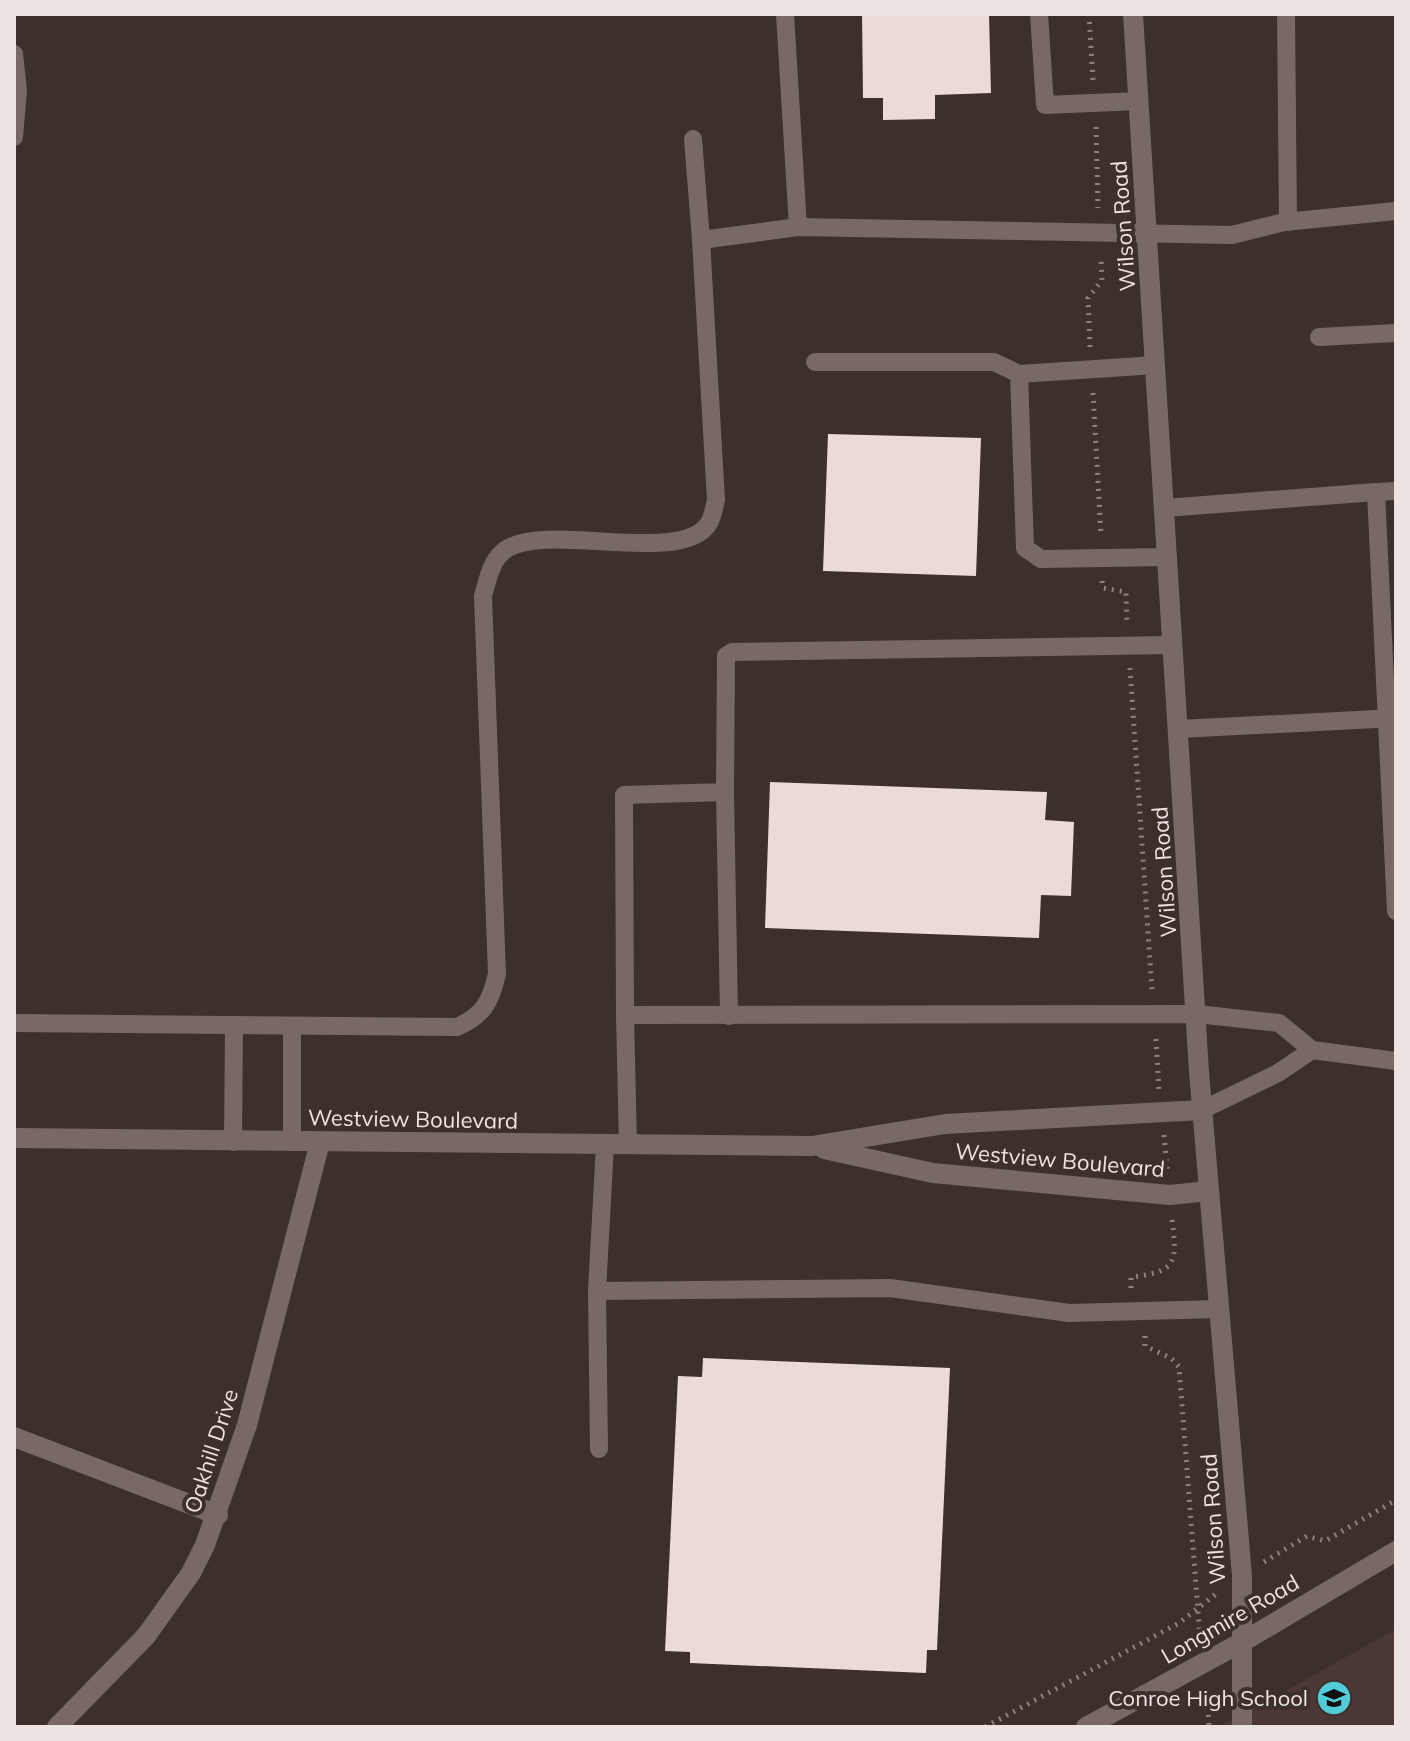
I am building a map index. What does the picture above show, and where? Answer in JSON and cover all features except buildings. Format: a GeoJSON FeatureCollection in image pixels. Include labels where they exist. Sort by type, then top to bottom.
{"type":"FeatureCollection","features":[{"type":"Feature","properties":{"kind":"street","name":"Wilson Road"},"geometry":{"type":"LineString","coordinates":[[1133,14],[1202,1110],[1242,1576],[1242,1727]]}},
{"type":"Feature","properties":{"kind":"street","name":"Westview Boulevard"},"geometry":{"type":"LineString","coordinates":[[14,1138],[812,1146],[945,1124],[1202,1110]]}},
{"type":"Feature","properties":{"kind":"street","name":"Oakhill Drive"},"geometry":{"type":"LineString","coordinates":[[57,1727],[127,1657],[168,1607],[191,1573],[218,1515],[247,1425],[320,1142]]}},
{"type":"Feature","properties":{"kind":"street","name":"Westview Boulevard"},"geometry":{"type":"LineString","coordinates":[[812,1146],[933,1173],[1170,1195],[1209,1191]]}},
{"type":"Feature","properties":{"kind":"street"},"geometry":{"type":"LineString","coordinates":[[14,1437],[218,1515]]}},
{"type":"Feature","properties":{"kind":"street","name":"Longmire Road"},"geometry":{"type":"LineString","coordinates":[[1086,1727],[1244,1641],[1396,1551]]}},
{"type":"Feature","properties":{"kind":"lane"},"geometry":{"type":"LineString","coordinates":[[785,14],[798,227]]}},
{"type":"Feature","properties":{"kind":"lane"},"geometry":{"type":"LineString","coordinates":[[1039,14],[1045,105],[1139,101]]}},
{"type":"Feature","properties":{"kind":"lane"},"geometry":{"type":"LineString","coordinates":[[1286,14],[1288,222]]}},
{"type":"Feature","properties":{"kind":"lane"},"geometry":{"type":"LineString","coordinates":[[14,54],[18,91],[14,137]]}},
{"type":"Feature","properties":{"kind":"lane"},"geometry":{"type":"LineString","coordinates":[[14,1023],[457,1027],[472,1021],[491,1001],[497,974],[483,596],[491,568],[506,549],[534,539],[667,542],[691,538],[709,524],[716,500],[693,139]]}},
{"type":"Feature","properties":{"kind":"lane"},"geometry":{"type":"LineString","coordinates":[[701,240],[798,227],[1147,236],[1232,235],[1288,222],[1396,211]]}},
{"type":"Feature","properties":{"kind":"lane"},"geometry":{"type":"LineString","coordinates":[[1319,337],[1396,333]]}},
{"type":"Feature","properties":{"kind":"lane"},"geometry":{"type":"LineString","coordinates":[[815,362],[994,362],[1019,374],[1156,365]]}},
{"type":"Feature","properties":{"kind":"lane"},"geometry":{"type":"LineString","coordinates":[[1019,374],[1025,548],[1041,559],[1168,557]]}},
{"type":"Feature","properties":{"kind":"lane"},"geometry":{"type":"LineString","coordinates":[[1165,508],[1396,491]]}},
{"type":"Feature","properties":{"kind":"lane"},"geometry":{"type":"LineString","coordinates":[[1376,492],[1391,718],[1396,911]]}},
{"type":"Feature","properties":{"kind":"lane"},"geometry":{"type":"LineString","coordinates":[[729,1016],[726,656],[732,652],[1173,645]]}},
{"type":"Feature","properties":{"kind":"lane"},"geometry":{"type":"LineString","coordinates":[[1179,729],[1391,718]]}},
{"type":"Feature","properties":{"kind":"lane"},"geometry":{"type":"LineString","coordinates":[[628,1145],[624,795],[725,792]]}},
{"type":"Feature","properties":{"kind":"lane"},"geometry":{"type":"LineString","coordinates":[[625,1015],[1197,1014],[1279,1023],[1312,1050],[1396,1061]]}},
{"type":"Feature","properties":{"kind":"lane"},"geometry":{"type":"LineString","coordinates":[[233,1142],[234,1027]]}},
{"type":"Feature","properties":{"kind":"lane"},"geometry":{"type":"LineString","coordinates":[[292,1027],[292,1142]]}},
{"type":"Feature","properties":{"kind":"lane"},"geometry":{"type":"LineString","coordinates":[[1202,1110],[1278,1073],[1312,1050]]}},
{"type":"Feature","properties":{"kind":"lane"},"geometry":{"type":"LineString","coordinates":[[599,1449],[597,1291],[605,1145]]}},
{"type":"Feature","properties":{"kind":"lane"},"geometry":{"type":"LineString","coordinates":[[597,1291],[890,1288],[1053,1312],[1219,1309]]}},
{"type":"Feature","properties":{"kind":"path"},"geometry":{"type":"LineString","coordinates":[[1089,14],[1099,164],[1095,182],[1102,280],[1088,298],[1103,588],[1126,592],[1161,1111],[1176,1254],[1169,1268],[1159,1274],[1131,1277],[1131,1324],[1145,1335],[1145,1346],[1171,1358],[1179,1367],[1198,1582],[1197,1607]]}},
{"type":"Feature","properties":{"kind":"path"},"geometry":{"type":"LineString","coordinates":[[985,1727],[1179,1623],[1242,1576],[1307,1536],[1325,1541],[1396,1500]]}},
{"type":"Feature","properties":{"kind":"shaded area","name":"Conroe High School"},"geometry":{"type":"Polygon","coordinates":[[[1396,1629],[1396,1727],[1220,1727],[1326,1668],[1396,1629]]]}},
{"type":"Feature","properties":{"kind":"place","name":"Conroe High School"},"geometry":{"type":"Point","coordinates":[1334,1698]}}]}
